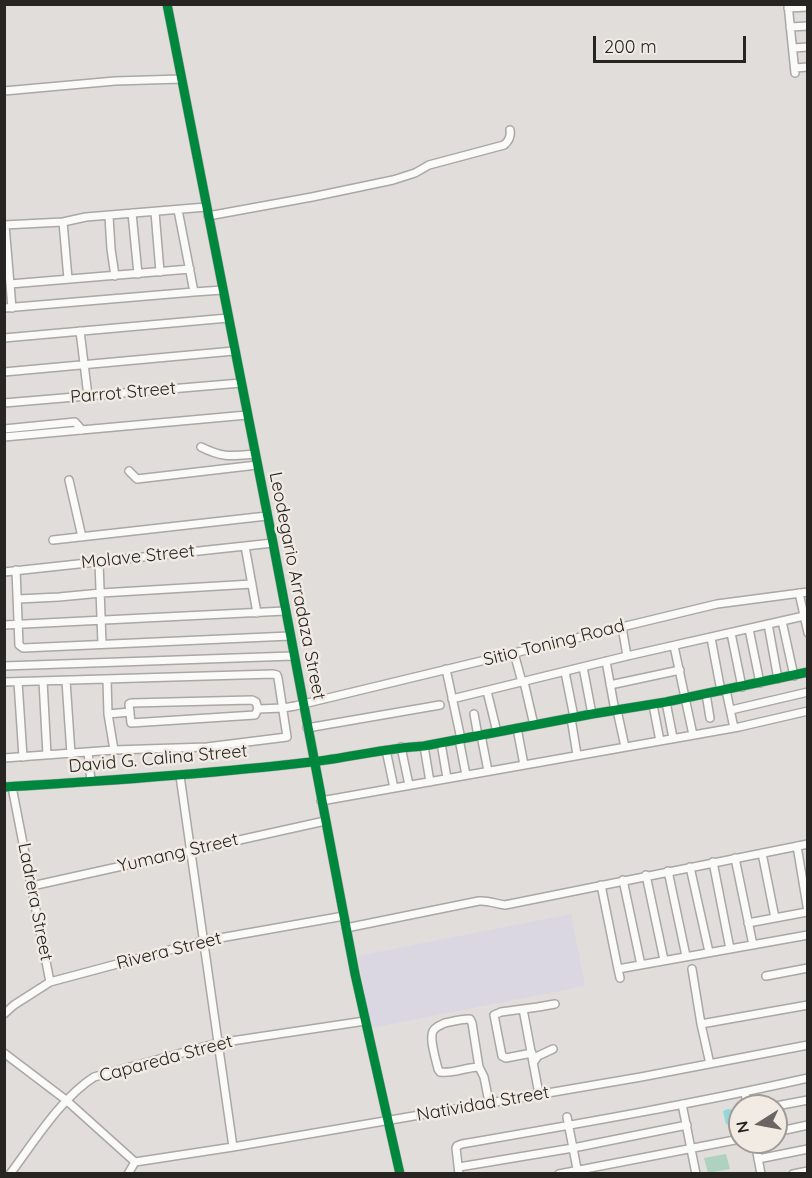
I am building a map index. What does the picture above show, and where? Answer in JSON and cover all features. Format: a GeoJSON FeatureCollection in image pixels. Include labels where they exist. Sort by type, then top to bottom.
{"type":"FeatureCollection","features":[{"type":"Feature","properties":{"kind":"street","name":"Leodegario Arradaza Street"},"geometry":{"type":"LineString","coordinates":[[167,4],[346,928],[400,1173]]}},
{"type":"Feature","properties":{"kind":"street"},"geometry":{"type":"LineString","coordinates":[[807,7],[788,6],[795,71],[807,67]]}},
{"type":"Feature","properties":{"kind":"street"},"geometry":{"type":"LineString","coordinates":[[790,27],[807,26]]}},
{"type":"Feature","properties":{"kind":"street"},"geometry":{"type":"LineString","coordinates":[[793,48],[807,47]]}},
{"type":"Feature","properties":{"kind":"street"},"geometry":{"type":"LineString","coordinates":[[4,91],[115,81],[181,79]]}},
{"type":"Feature","properties":{"kind":"street"},"geometry":{"type":"LineString","coordinates":[[208,216],[312,197],[415,174],[429,165],[504,145],[509,139],[510,130]]}},
{"type":"Feature","properties":{"kind":"street"},"geometry":{"type":"LineString","coordinates":[[206,207],[86,217],[63,222],[5,225],[10,284],[8,308],[222,290]]}},
{"type":"Feature","properties":{"kind":"street"},"geometry":{"type":"LineString","coordinates":[[178,210],[194,292]]}},
{"type":"Feature","properties":{"kind":"street"},"geometry":{"type":"LineString","coordinates":[[155,212],[160,272]]}},
{"type":"Feature","properties":{"kind":"street"},"geometry":{"type":"LineString","coordinates":[[132,213],[138,274]]}},
{"type":"Feature","properties":{"kind":"street"},"geometry":{"type":"LineString","coordinates":[[109,216],[115,276]]}},
{"type":"Feature","properties":{"kind":"street"},"geometry":{"type":"LineString","coordinates":[[63,222],[68,279]]}},
{"type":"Feature","properties":{"kind":"street"},"geometry":{"type":"LineString","coordinates":[[10,284],[190,269]]}},
{"type":"Feature","properties":{"kind":"street"},"geometry":{"type":"LineString","coordinates":[[4,338],[228,318]]}},
{"type":"Feature","properties":{"kind":"street"},"geometry":{"type":"LineString","coordinates":[[80,331],[88,396]]}},
{"type":"Feature","properties":{"kind":"street"},"geometry":{"type":"LineString","coordinates":[[4,372],[234,351]]}},
{"type":"Feature","properties":{"kind":"street","name":"Parrot Street"},"geometry":{"type":"LineString","coordinates":[[4,403],[241,383]]}},
{"type":"Feature","properties":{"kind":"street"},"geometry":{"type":"LineString","coordinates":[[4,437],[247,415]]}},
{"type":"Feature","properties":{"kind":"street"},"geometry":{"type":"LineString","coordinates":[[4,429],[75,422],[82,430]]}},
{"type":"Feature","properties":{"kind":"street"},"geometry":{"type":"LineString","coordinates":[[58,432],[63,423]]}},
{"type":"Feature","properties":{"kind":"street"},"geometry":{"type":"LineString","coordinates":[[24,436],[37,425]]}},
{"type":"Feature","properties":{"kind":"street"},"geometry":{"type":"LineString","coordinates":[[201,447],[225,456],[255,454]]}},
{"type":"Feature","properties":{"kind":"street"},"geometry":{"type":"LineString","coordinates":[[129,471],[137,478],[257,465]]}},
{"type":"Feature","properties":{"kind":"street"},"geometry":{"type":"LineString","coordinates":[[69,480],[82,537]]}},
{"type":"Feature","properties":{"kind":"street"},"geometry":{"type":"LineString","coordinates":[[53,540],[267,516]]}},
{"type":"Feature","properties":{"kind":"street","name":"Molave Street"},"geometry":{"type":"LineString","coordinates":[[4,572],[273,543]]}},
{"type":"Feature","properties":{"kind":"street"},"geometry":{"type":"LineString","coordinates":[[245,546],[257,613]]}},
{"type":"Feature","properties":{"kind":"street"},"geometry":{"type":"LineString","coordinates":[[99,561],[102,644]]}},
{"type":"Feature","properties":{"kind":"street"},"geometry":{"type":"LineString","coordinates":[[16,570],[19,645],[23,648],[290,636]]}},
{"type":"Feature","properties":{"kind":"street"},"geometry":{"type":"LineString","coordinates":[[18,599],[252,584]]}},
{"type":"Feature","properties":{"kind":"street","name":"Sitio Toning Road"},"geometry":{"type":"LineString","coordinates":[[130,712],[131,723],[254,716],[258,710],[283,708],[717,604],[807,592]]}},
{"type":"Feature","properties":{"kind":"street"},"geometry":{"type":"LineString","coordinates":[[799,593],[807,633]]}},
{"type":"Feature","properties":{"kind":"street"},"geometry":{"type":"LineString","coordinates":[[4,625],[285,611]]}},
{"type":"Feature","properties":{"kind":"street"},"geometry":{"type":"LineString","coordinates":[[452,699],[804,616]]}},
{"type":"Feature","properties":{"kind":"street"},"geometry":{"type":"LineString","coordinates":[[782,621],[794,676]]}},
{"type":"Feature","properties":{"kind":"street"},"geometry":{"type":"LineString","coordinates":[[768,624],[778,679]]}},
{"type":"Feature","properties":{"kind":"street"},"geometry":{"type":"LineString","coordinates":[[622,627],[627,656]]}},
{"type":"Feature","properties":{"kind":"street"},"geometry":{"type":"LineString","coordinates":[[749,629],[760,683]]}},
{"type":"Feature","properties":{"kind":"street"},"geometry":{"type":"LineString","coordinates":[[731,633],[742,687]]}},
{"type":"Feature","properties":{"kind":"street"},"geometry":{"type":"LineString","coordinates":[[711,638],[734,728]]}},
{"type":"Feature","properties":{"kind":"street"},"geometry":{"type":"LineString","coordinates":[[674,646],[693,735]]}},
{"type":"Feature","properties":{"kind":"street"},"geometry":{"type":"LineString","coordinates":[[514,653],[534,725]]}},
{"type":"Feature","properties":{"kind":"street"},"geometry":{"type":"LineString","coordinates":[[4,666],[293,656]]}},
{"type":"Feature","properties":{"kind":"street"},"geometry":{"type":"LineString","coordinates":[[606,661],[625,747]]}},
{"type":"Feature","properties":{"kind":"street"},"geometry":{"type":"LineString","coordinates":[[583,667],[592,714]]}},
{"type":"Feature","properties":{"kind":"street"},"geometry":{"type":"LineString","coordinates":[[446,669],[466,775]]}},
{"type":"Feature","properties":{"kind":"street"},"geometry":{"type":"LineString","coordinates":[[610,685],[680,670]]}},
{"type":"Feature","properties":{"kind":"street"},"geometry":{"type":"LineString","coordinates":[[565,672],[577,755]]}},
{"type":"Feature","properties":{"kind":"street","name":"David G. Calina Street"},"geometry":{"type":"LineString","coordinates":[[8,787],[180,776],[314,762],[401,747],[424,746],[592,714],[686,699],[807,672]]}},
{"type":"Feature","properties":{"kind":"street"},"geometry":{"type":"LineString","coordinates":[[4,682],[273,674],[278,678],[287,737],[207,747],[114,750],[4,758]]}},
{"type":"Feature","properties":{"kind":"street"},"geometry":{"type":"LineString","coordinates":[[108,680],[108,714],[114,750]]}},
{"type":"Feature","properties":{"kind":"street"},"geometry":{"type":"LineString","coordinates":[[43,681],[46,755]]}},
{"type":"Feature","properties":{"kind":"street"},"geometry":{"type":"LineString","coordinates":[[66,681],[71,754]]}},
{"type":"Feature","properties":{"kind":"street"},"geometry":{"type":"LineString","coordinates":[[18,682],[23,757]]}},
{"type":"Feature","properties":{"kind":"street"},"geometry":{"type":"LineString","coordinates":[[487,691],[497,732]]}},
{"type":"Feature","properties":{"kind":"street"},"geometry":{"type":"LineString","coordinates":[[730,710],[807,692]]}},
{"type":"Feature","properties":{"kind":"street"},"geometry":{"type":"LineString","coordinates":[[706,694],[710,718]]}},
{"type":"Feature","properties":{"kind":"street"},"geometry":{"type":"LineString","coordinates":[[108,714],[130,712],[129,704],[131,703],[230,700],[255,700],[258,710]]}},
{"type":"Feature","properties":{"kind":"street"},"geometry":{"type":"LineString","coordinates":[[666,702],[673,738]]}},
{"type":"Feature","properties":{"kind":"street"},"geometry":{"type":"LineString","coordinates":[[307,728],[440,705]]}},
{"type":"Feature","properties":{"kind":"street"},"geometry":{"type":"LineString","coordinates":[[652,705],[660,741]]}},
{"type":"Feature","properties":{"kind":"street"},"geometry":{"type":"LineString","coordinates":[[321,801],[734,728],[807,711]]}},
{"type":"Feature","properties":{"kind":"street"},"geometry":{"type":"LineString","coordinates":[[474,714],[488,771]]}},
{"type":"Feature","properties":{"kind":"street"},"geometry":{"type":"LineString","coordinates":[[517,728],[524,765]]}},
{"type":"Feature","properties":{"kind":"street"},"geometry":{"type":"LineString","coordinates":[[441,743],[447,778]]}},
{"type":"Feature","properties":{"kind":"street"},"geometry":{"type":"LineString","coordinates":[[424,746],[430,782]]}},
{"type":"Feature","properties":{"kind":"street"},"geometry":{"type":"LineString","coordinates":[[401,747],[409,785]]}},
{"type":"Feature","properties":{"kind":"street"},"geometry":{"type":"LineString","coordinates":[[386,750],[394,788]]}},
{"type":"Feature","properties":{"kind":"street"},"geometry":{"type":"LineString","coordinates":[[90,752],[93,781]]}},
{"type":"Feature","properties":{"kind":"street"},"geometry":{"type":"LineString","coordinates":[[180,776],[233,1147]]}},
{"type":"Feature","properties":{"kind":"street","name":"Ladrera Street"},"geometry":{"type":"LineString","coordinates":[[8,787],[32,886],[50,982]]}},
{"type":"Feature","properties":{"kind":"street","name":"Yumang Street"},"geometry":{"type":"LineString","coordinates":[[32,886],[325,820]]}},
{"type":"Feature","properties":{"kind":"street"},"geometry":{"type":"LineString","coordinates":[[346,928],[485,900],[505,905],[807,844]]}},
{"type":"Feature","properties":{"kind":"street"},"geometry":{"type":"LineString","coordinates":[[748,923],[807,912],[797,846]]}},
{"type":"Feature","properties":{"kind":"street"},"geometry":{"type":"LineString","coordinates":[[762,853],[775,918]]}},
{"type":"Feature","properties":{"kind":"street"},"geometry":{"type":"LineString","coordinates":[[735,858],[753,945]]}},
{"type":"Feature","properties":{"kind":"street"},"geometry":{"type":"LineString","coordinates":[[713,862],[730,949]]}},
{"type":"Feature","properties":{"kind":"street"},"geometry":{"type":"LineString","coordinates":[[690,867],[709,952]]}},
{"type":"Feature","properties":{"kind":"street"},"geometry":{"type":"LineString","coordinates":[[668,871],[686,956]]}},
{"type":"Feature","properties":{"kind":"street"},"geometry":{"type":"LineString","coordinates":[[646,876],[664,960]]}},
{"type":"Feature","properties":{"kind":"street"},"geometry":{"type":"LineString","coordinates":[[623,880],[641,965]]}},
{"type":"Feature","properties":{"kind":"street"},"geometry":{"type":"LineString","coordinates":[[601,885],[620,978]]}},
{"type":"Feature","properties":{"kind":"street","name":"Rivera Street"},"geometry":{"type":"LineString","coordinates":[[4,1014],[50,982],[203,941],[344,916]]}},
{"type":"Feature","properties":{"kind":"street"},"geometry":{"type":"LineString","coordinates":[[618,969],[709,952],[804,938]]}},
{"type":"Feature","properties":{"kind":"street"},"geometry":{"type":"LineString","coordinates":[[766,976],[807,968]]}},
{"type":"Feature","properties":{"kind":"street"},"geometry":{"type":"LineString","coordinates":[[692,969],[710,1064]]}},
{"type":"Feature","properties":{"kind":"street"},"geometry":{"type":"LineString","coordinates":[[531,1053],[506,1058],[502,1056],[494,1015],[497,1012],[555,1004]]}},
{"type":"Feature","properties":{"kind":"street"},"geometry":{"type":"LineString","coordinates":[[701,1024],[807,1005]]}},
{"type":"Feature","properties":{"kind":"street"},"geometry":{"type":"LineString","coordinates":[[523,1009],[539,1094]]}},
{"type":"Feature","properties":{"kind":"street"},"geometry":{"type":"LineString","coordinates":[[479,1067],[440,1072],[434,1049],[432,1034],[434,1029],[439,1025],[470,1019],[479,1067],[484,1077],[489,1102]]}},
{"type":"Feature","properties":{"kind":"street","name":"Capareda Street"},"geometry":{"type":"LineString","coordinates":[[10,1173],[66,1100],[94,1077],[218,1042],[366,1021]]}},
{"type":"Feature","properties":{"kind":"street","name":"Natividad Street"},"geometry":{"type":"LineString","coordinates":[[135,1162],[539,1094],[807,1045]]}},
{"type":"Feature","properties":{"kind":"street"},"geometry":{"type":"LineString","coordinates":[[533,1063],[538,1056],[553,1049]]}},
{"type":"Feature","properties":{"kind":"street"},"geometry":{"type":"LineString","coordinates":[[4,1053],[66,1100],[135,1162],[128,1173]]}},
{"type":"Feature","properties":{"kind":"street"},"geometry":{"type":"LineString","coordinates":[[687,1125],[459,1170],[457,1146],[745,1092],[807,1078]]}},
{"type":"Feature","properties":{"kind":"street"},"geometry":{"type":"LineString","coordinates":[[788,1104],[807,1100]]}},
{"type":"Feature","properties":{"kind":"street"},"geometry":{"type":"LineString","coordinates":[[682,1104],[696,1173],[687,1173]]}},
{"type":"Feature","properties":{"kind":"street"},"geometry":{"type":"LineString","coordinates":[[567,1117],[578,1172]]}},
{"type":"Feature","properties":{"kind":"street"},"geometry":{"type":"LineString","coordinates":[[788,1129],[807,1125]]}},
{"type":"Feature","properties":{"kind":"street"},"geometry":{"type":"LineString","coordinates":[[559,1173],[578,1172],[728,1141]]}},
{"type":"Feature","properties":{"kind":"street"},"geometry":{"type":"LineString","coordinates":[[758,1159],[807,1149]]}},
{"type":"Feature","properties":{"kind":"street"},"geometry":{"type":"LineString","coordinates":[[757,1154],[761,1173]]}},
{"type":"Feature","properties":{"kind":"street"},"geometry":{"type":"LineString","coordinates":[[793,1173],[807,1171]]}},
{"type":"Feature","properties":{"kind":"shaded area"},"geometry":{"type":"Polygon","coordinates":[[[571,914],[585,986],[371,1028],[358,956],[571,914]]]}},
{"type":"Feature","properties":{"kind":"green space"},"geometry":{"type":"Polygon","coordinates":[[[726,1154],[730,1169],[708,1173],[704,1158],[726,1154]]]}},
{"type":"Feature","properties":{"kind":"water"},"geometry":{"type":"Polygon","coordinates":[[[728,1109],[728,1125],[726,1124],[723,1111],[728,1109]]]}},
{"type":"Feature","properties":{"kind":"cycle path"},"geometry":{"type":"LineString","coordinates":[[167,4],[355,974],[400,1174]]}},
{"type":"Feature","properties":{"kind":"cycle path"},"geometry":{"type":"LineString","coordinates":[[4,787],[196,774],[325,760],[424,746],[666,702],[808,672]]}}]}
